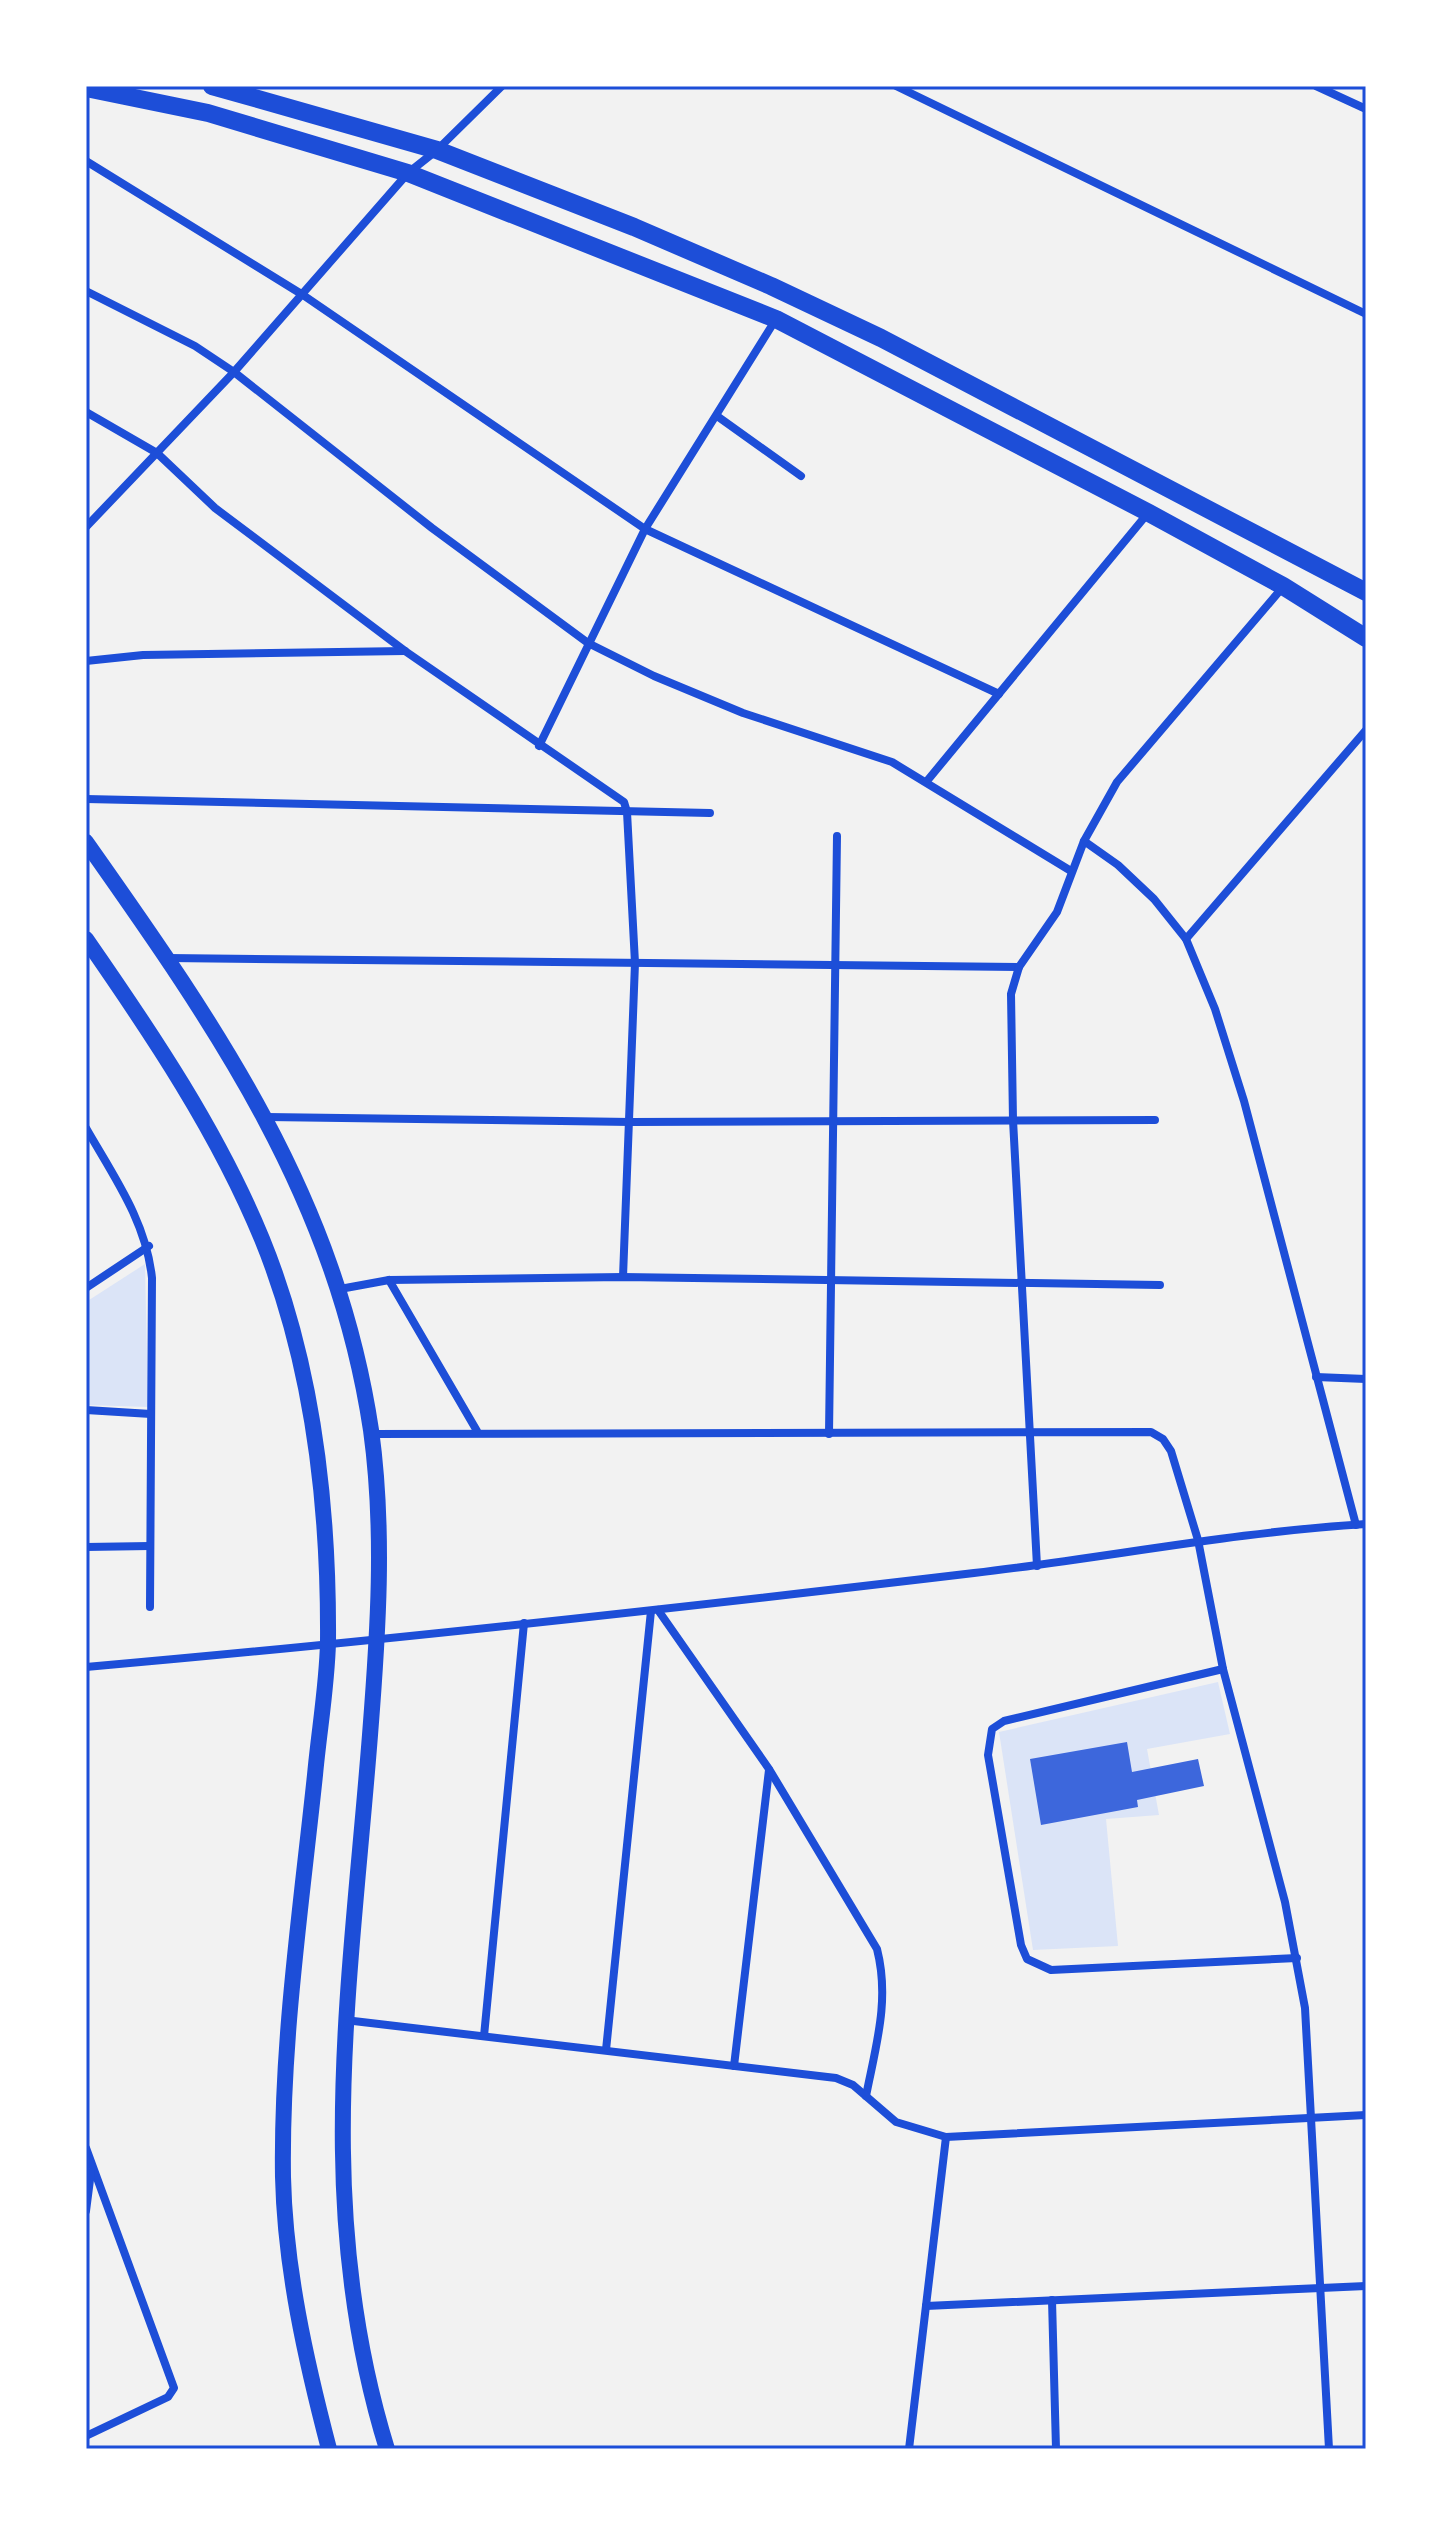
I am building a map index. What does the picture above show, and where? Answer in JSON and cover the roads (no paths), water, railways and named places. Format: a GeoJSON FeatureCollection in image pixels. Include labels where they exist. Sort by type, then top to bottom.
{"type":"FeatureCollection","features":[{"type":"Feature","properties":{"kind":"main road"},"geometry":{"type":"LineString","coordinates":[[212,86],[437,150],[634,227],[771,286],[881,338],[1366,592]]}},
{"type":"Feature","properties":{"kind":"main road"},"geometry":{"type":"LineString","coordinates":[[86,88],[208,113],[408,173],[776,319],[1149,513],[1283,586],[1366,638]]}},
{"type":"Feature","properties":{"kind":"main road"},"geometry":{"type":"LineString","coordinates":[[86,842],[221,1037],[267,1117],[310,1211],[340,1289],[371,1434],[379,1537],[377,1640],[344,2020],[340,2131],[345,2236],[358,2326],[387,2449]]}},
{"type":"Feature","properties":{"kind":"main road"},"geometry":{"type":"LineString","coordinates":[[86,939],[181,1083],[222,1154],[262,1240],[291,1328],[315,1442],[326,1540],[328,1646],[287,2062],[283,2180],[293,2280],[310,2377],[329,2449]]}},
{"type":"Feature","properties":{"kind":"street"},"geometry":{"type":"LineString","coordinates":[[86,527],[234,372],[408,173],[437,150],[502,86]]}},
{"type":"Feature","properties":{"kind":"street"},"geometry":{"type":"LineString","coordinates":[[896,86],[1366,314]]}},
{"type":"Feature","properties":{"kind":"street"},"geometry":{"type":"LineString","coordinates":[[1316,86],[1366,109]]}},
{"type":"Feature","properties":{"kind":"street"},"geometry":{"type":"LineString","coordinates":[[86,161],[303,295],[645,529],[999,694]]}},
{"type":"Feature","properties":{"kind":"street"},"geometry":{"type":"LineString","coordinates":[[86,291],[195,346],[234,372],[432,528],[588,643],[654,676],[743,713],[851,746],[927,781],[1071,871]]}},
{"type":"Feature","properties":{"kind":"street"},"geometry":{"type":"LineString","coordinates":[[539,746],[645,529],[776,319]]}},
{"type":"Feature","properties":{"kind":"street"},"geometry":{"type":"LineString","coordinates":[[86,412],[157,453],[215,508],[405,651],[539,746],[618,796],[627,812],[635,963],[623,1277]]}},
{"type":"Feature","properties":{"kind":"street"},"geometry":{"type":"LineString","coordinates":[[717,416],[801,476]]}},
{"type":"Feature","properties":{"kind":"street"},"geometry":{"type":"LineString","coordinates":[[927,781],[1149,513]]}},
{"type":"Feature","properties":{"kind":"street"},"geometry":{"type":"LineString","coordinates":[[1037,1566],[1013,1120],[1011,994],[1019,967],[1057,912],[1084,841],[1117,782],[1283,586]]}},
{"type":"Feature","properties":{"kind":"street"},"geometry":{"type":"LineString","coordinates":[[86,661],[159,655],[405,651]]}},
{"type":"Feature","properties":{"kind":"street"},"geometry":{"type":"LineString","coordinates":[[1186,939],[1366,730]]}},
{"type":"Feature","properties":{"kind":"street"},"geometry":{"type":"LineString","coordinates":[[86,799],[710,813]]}},
{"type":"Feature","properties":{"kind":"street"},"geometry":{"type":"LineString","coordinates":[[829,1434],[837,836]]}},
{"type":"Feature","properties":{"kind":"street"},"geometry":{"type":"LineString","coordinates":[[1084,841],[1118,865],[1154,899],[1186,939],[1215,1009],[1244,1101],[1356,1525]]}},
{"type":"Feature","properties":{"kind":"street"},"geometry":{"type":"LineString","coordinates":[[168,958],[1019,967]]}},
{"type":"Feature","properties":{"kind":"street"},"geometry":{"type":"LineString","coordinates":[[267,1117],[631,1122],[1155,1120]]}},
{"type":"Feature","properties":{"kind":"street"},"geometry":{"type":"LineString","coordinates":[[86,1128],[141,1223],[149,1246],[152,1278],[150,1607]]}},
{"type":"Feature","properties":{"kind":"street"},"geometry":{"type":"LineString","coordinates":[[86,1288],[149,1246]]}},
{"type":"Feature","properties":{"kind":"street"},"geometry":{"type":"LineString","coordinates":[[340,1289],[389,1280],[623,1277],[1160,1285]]}},
{"type":"Feature","properties":{"kind":"street"},"geometry":{"type":"LineString","coordinates":[[389,1280],[477,1431]]}},
{"type":"Feature","properties":{"kind":"street"},"geometry":{"type":"LineString","coordinates":[[1316,1377],[1366,1379]]}},
{"type":"Feature","properties":{"kind":"street"},"geometry":{"type":"LineString","coordinates":[[86,1410],[151,1414]]}},
{"type":"Feature","properties":{"kind":"street"},"geometry":{"type":"LineString","coordinates":[[371,1434],[477,1431],[829,1434],[1151,1432],[1163,1439],[1171,1451],[1198,1540],[1223,1669],[1297,1958],[1305,2008],[1329,2449]]}},
{"type":"Feature","properties":{"kind":"street"},"geometry":{"type":"LineString","coordinates":[[86,1667],[328,1646],[655,1611],[1037,1566],[1198,1540],[1366,1524]]}},
{"type":"Feature","properties":{"kind":"street"},"geometry":{"type":"LineString","coordinates":[[86,1547],[150,1546]]}},
{"type":"Feature","properties":{"kind":"street"},"geometry":{"type":"LineString","coordinates":[[655,1611],[769,1769],[877,1949],[884,1979],[883,2013],[866,2096]]}},
{"type":"Feature","properties":{"kind":"street"},"geometry":{"type":"LineString","coordinates":[[606,2050],[655,1611]]}},
{"type":"Feature","properties":{"kind":"street"},"geometry":{"type":"LineString","coordinates":[[484,2036],[524,1623]]}},
{"type":"Feature","properties":{"kind":"street"},"geometry":{"type":"LineString","coordinates":[[1223,1669],[1004,1721],[992,1729],[987,1741],[988,1755],[1021,1945],[1027,1959],[1051,1970],[1297,1958]]}},
{"type":"Feature","properties":{"kind":"street"},"geometry":{"type":"LineString","coordinates":[[734,2066],[769,1769]]}},
{"type":"Feature","properties":{"kind":"street"},"geometry":{"type":"LineString","coordinates":[[344,2020],[836,2078],[866,2096],[896,2122],[946,2137],[1366,2115]]}},
{"type":"Feature","properties":{"kind":"street"},"geometry":{"type":"LineString","coordinates":[[909,2449],[946,2137]]}},
{"type":"Feature","properties":{"kind":"street"},"geometry":{"type":"LineString","coordinates":[[86,2148],[173,2377],[174,2388],[168,2397],[86,2436]]}},
{"type":"Feature","properties":{"kind":"street"},"geometry":{"type":"LineString","coordinates":[[86,2211],[92,2169]]}},
{"type":"Feature","properties":{"kind":"street"},"geometry":{"type":"LineString","coordinates":[[926,2306],[1366,2286]]}},
{"type":"Feature","properties":{"kind":"street"},"geometry":{"type":"LineString","coordinates":[[1052,2300],[1056,2449]]}}]}
